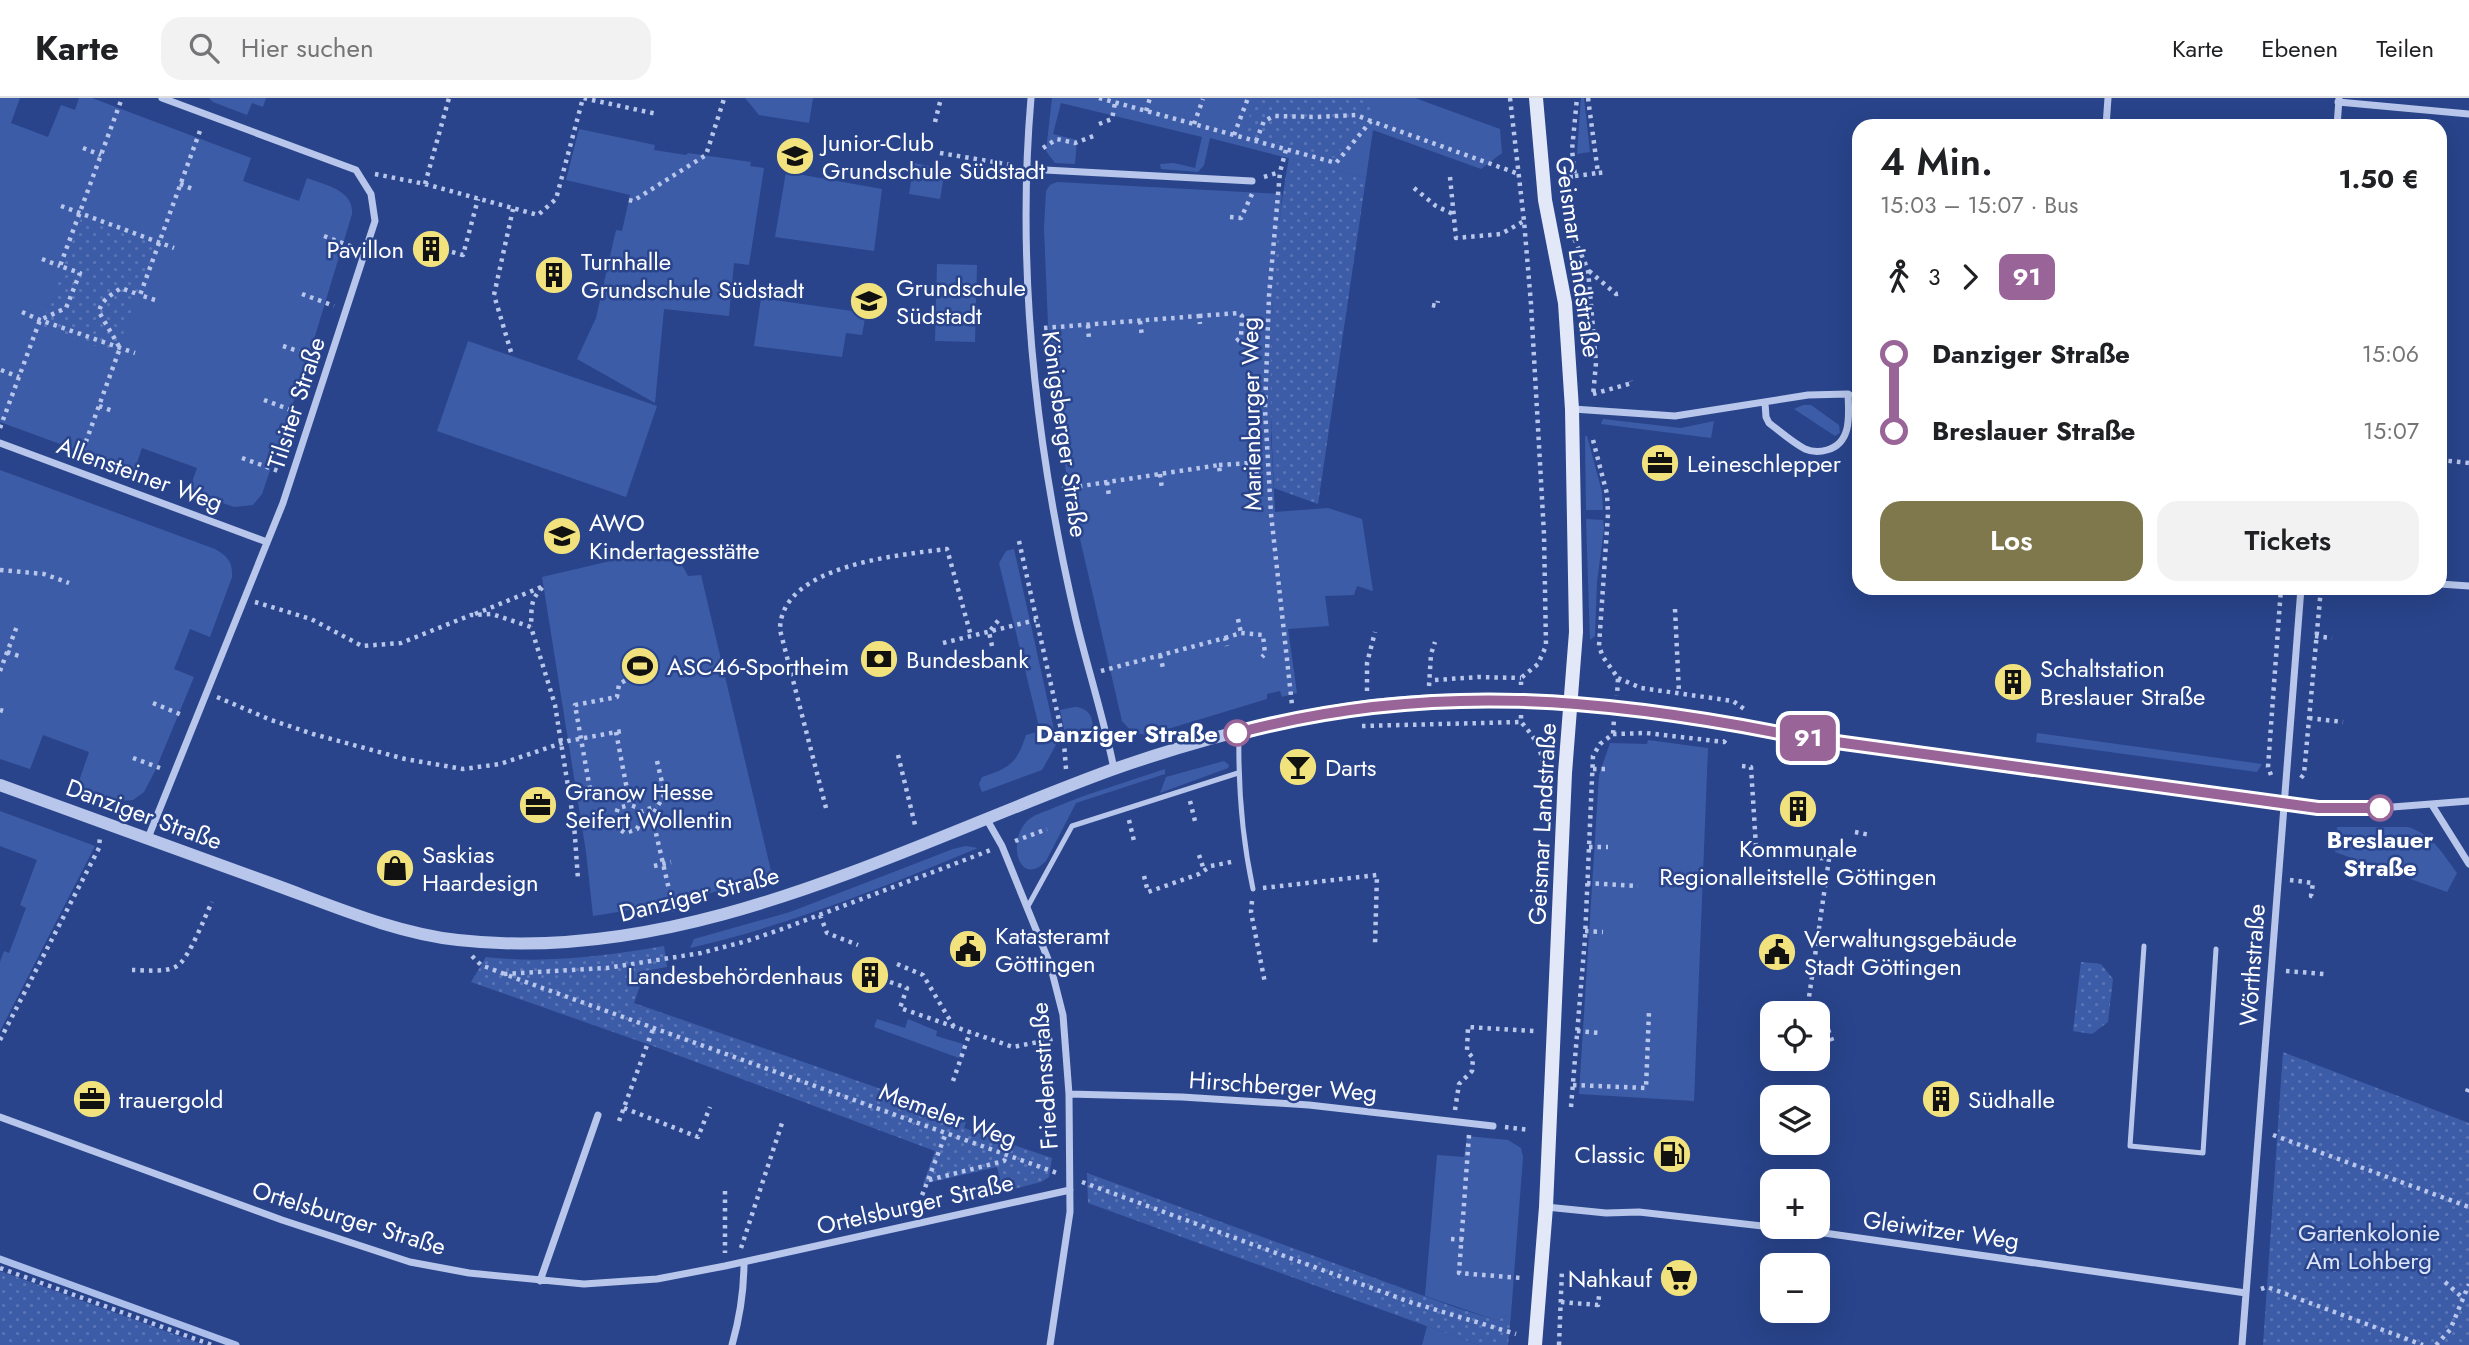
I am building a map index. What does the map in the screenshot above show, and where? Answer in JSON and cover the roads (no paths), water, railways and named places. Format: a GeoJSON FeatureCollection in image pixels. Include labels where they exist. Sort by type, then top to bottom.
{"type":"FeatureCollection","features":[{"type":"Feature","properties":{"kind":"main road","name":"Geismar Landstraße"},"geometry":{"type":"LineString","coordinates":[[1535,1345],[1546,1207],[1565,773],[1576,632],[1572,409],[1565,303],[1545,200],[1536,98]]}},
{"type":"Feature","properties":{"kind":"street","name":"Tilsiter Straße"},"geometry":{"type":"LineString","coordinates":[[148,838],[292,476],[375,220],[371,194],[356,170],[162,98]]}},
{"type":"Feature","properties":{"kind":"street","name":"Königsberger Straße"},"geometry":{"type":"LineString","coordinates":[[1031,98],[1026,169],[1026,274],[1035,393],[1076,619],[1114,769]]}},
{"type":"Feature","properties":{"kind":"street"},"geometry":{"type":"LineString","coordinates":[[2106,119],[2108,98]]}},
{"type":"Feature","properties":{"kind":"street"},"geometry":{"type":"LineString","coordinates":[[2338,119],[2339,100],[2469,114]]}},
{"type":"Feature","properties":{"kind":"street"},"geometry":{"type":"LineString","coordinates":[[1026,169],[1252,181]]}},
{"type":"Feature","properties":{"kind":"street"},"geometry":{"type":"LineString","coordinates":[[1572,409],[1675,416],[1826,393],[1849,394],[1849,419],[1845,436],[1835,446],[1823,452],[1806,449],[1769,423],[1765,403]]}},
{"type":"Feature","properties":{"kind":"street","name":"Allensteiner Weg"},"geometry":{"type":"LineString","coordinates":[[0,443],[267,542]]}},
{"type":"Feature","properties":{"kind":"street"},"geometry":{"type":"LineString","coordinates":[[2447,584],[2469,586]]}},
{"type":"Feature","properties":{"kind":"street","name":"Wörthstraße"},"geometry":{"type":"LineString","coordinates":[[2242,1345],[2300,595]]}},
{"type":"Feature","properties":{"kind":"street","name":"Danziger Straße"},"geometry":{"type":"LineString","coordinates":[[0,785],[344,910],[408,929],[458,940],[545,943],[632,935],[763,903],[1114,769],[1239,732],[1367,706],[1428,701],[1520,700],[1571,704]]}},
{"type":"Feature","properties":{"kind":"street"},"geometry":{"type":"LineString","coordinates":[[1571,704],[1616,707],[1739,724],[1776,732],[2284,803],[2342,809],[2469,801]]}},
{"type":"Feature","properties":{"kind":"street"},"geometry":{"type":"LineString","coordinates":[[2432,805],[2469,864]]}},
{"type":"Feature","properties":{"kind":"street","name":"Friedensstraße"},"geometry":{"type":"LineString","coordinates":[[986,818],[1002,846],[1050,964],[1063,1015],[1069,1094],[1070,1189],[1066,1250],[1050,1345]]}},
{"type":"Feature","properties":{"kind":"street","name":"Hirschberger Weg"},"geometry":{"type":"LineString","coordinates":[[1069,1094],[1182,1097],[1309,1105],[1493,1126]]}},
{"type":"Feature","properties":{"kind":"street"},"geometry":{"type":"LineString","coordinates":[[540,1281],[598,1115]]}},
{"type":"Feature","properties":{"kind":"street","name":"Ortelsburger Straße"},"geometry":{"type":"LineString","coordinates":[[0,1117],[169,1180],[410,1262],[469,1273],[584,1284],[657,1279],[725,1266],[1070,1189]]}},
{"type":"Feature","properties":{"kind":"street","name":"Gleiwitzer Weg"},"geometry":{"type":"LineString","coordinates":[[1546,1207],[1606,1213],[1639,1212],[1824,1233],[2246,1293]]}},
{"type":"Feature","properties":{"kind":"street"},"geometry":{"type":"LineString","coordinates":[[732,1345],[742,1304],[744,1262]]}},
{"type":"Feature","properties":{"kind":"lane"},"geometry":{"type":"LineString","coordinates":[[1239,732],[1238,773],[1247,859],[1253,889]]}},
{"type":"Feature","properties":{"kind":"lane"},"geometry":{"type":"LineString","coordinates":[[1027,908],[1072,827],[1238,773]]}},
{"type":"Feature","properties":{"kind":"lane"},"geometry":{"type":"LineString","coordinates":[[2144,946],[2130,1146],[2203,1153],[2216,950]]}},
{"type":"Feature","properties":{"kind":"waterway"},"geometry":{"type":"LineString","coordinates":[[0,1259],[236,1345]]}},
{"type":"Feature","properties":{"kind":"place","name":"Junior-Club Grundschule Südstadt"},"geometry":{"type":"Point","coordinates":[795,156]}},
{"type":"Feature","properties":{"kind":"place","name":"Pavillon"},"geometry":{"type":"Point","coordinates":[431,249]}},
{"type":"Feature","properties":{"kind":"place","name":"Turnhalle Grundschule Südstadt"},"geometry":{"type":"Point","coordinates":[554,275]}},
{"type":"Feature","properties":{"kind":"place","name":"Grundschule Südstadt"},"geometry":{"type":"Point","coordinates":[869,301]}},
{"type":"Feature","properties":{"kind":"place","name":"Leineschlepper"},"geometry":{"type":"Point","coordinates":[1660,463]}},
{"type":"Feature","properties":{"kind":"place","name":"AWO Kindertagesstätte"},"geometry":{"type":"Point","coordinates":[562,536]}},
{"type":"Feature","properties":{"kind":"place","name":"Bundesbank"},"geometry":{"type":"Point","coordinates":[879,659]}},
{"type":"Feature","properties":{"kind":"place","name":"ASC46-Sportheim"},"geometry":{"type":"Point","coordinates":[640,666]}},
{"type":"Feature","properties":{"kind":"place","name":"Schaltstation Breslauer Straße"},"geometry":{"type":"Point","coordinates":[2013,682]}},
{"type":"Feature","properties":{"kind":"place","name":"Danziger Straße"},"geometry":{"type":"Point","coordinates":[1237,733]}},
{"type":"Feature","properties":{"kind":"place","name":"Darts"},"geometry":{"type":"Point","coordinates":[1298,767]}},
{"type":"Feature","properties":{"kind":"place","name":"Granow Hesse Seifert Wollentin"},"geometry":{"type":"Point","coordinates":[538,805]}},
{"type":"Feature","properties":{"kind":"place","name":"Breslauer Straße"},"geometry":{"type":"Point","coordinates":[2380,808]}},
{"type":"Feature","properties":{"kind":"place","name":"Kommunale Regionalleitstelle Göttingen"},"geometry":{"type":"Point","coordinates":[1798,809]}},
{"type":"Feature","properties":{"kind":"place","name":"Saskias Haardesign"},"geometry":{"type":"Point","coordinates":[395,868]}},
{"type":"Feature","properties":{"kind":"place","name":"Katasteramt Göttingen"},"geometry":{"type":"Point","coordinates":[968,949]}},
{"type":"Feature","properties":{"kind":"place","name":"Verwaltungsgebäude Stadt Göttingen"},"geometry":{"type":"Point","coordinates":[1777,952]}},
{"type":"Feature","properties":{"kind":"place","name":"Landesbehördenhaus"},"geometry":{"type":"Point","coordinates":[870,975]}},
{"type":"Feature","properties":{"kind":"place","name":"trauergold"},"geometry":{"type":"Point","coordinates":[92,1099]}},
{"type":"Feature","properties":{"kind":"place","name":"Südhalle"},"geometry":{"type":"Point","coordinates":[1941,1099]}},
{"type":"Feature","properties":{"kind":"place","name":"Classic"},"geometry":{"type":"Point","coordinates":[1672,1154]}},
{"type":"Feature","properties":{"kind":"place","name":"Nahkauf"},"geometry":{"type":"Point","coordinates":[1679,1278]}},
{"type":"Feature","properties":{"kind":"park label","name":"Gartenkolonie Am Lohberg"},"geometry":{"type":"Point","coordinates":[2369,1246]}}]}
